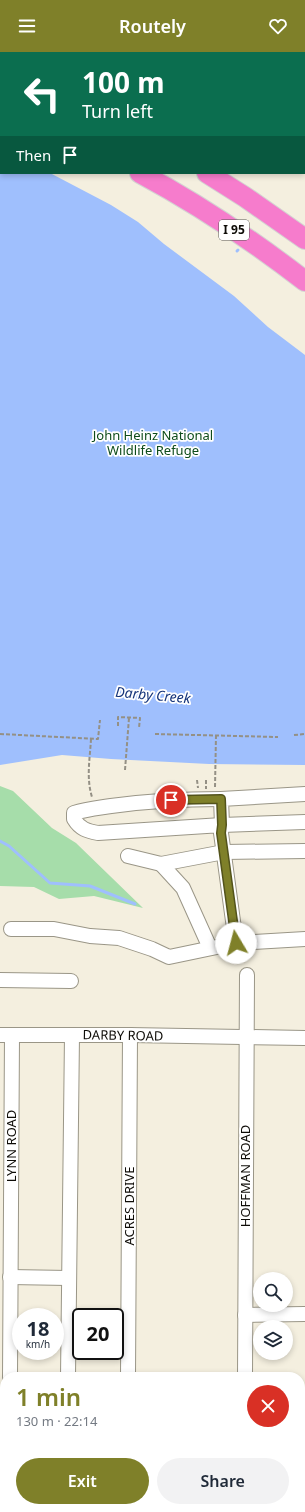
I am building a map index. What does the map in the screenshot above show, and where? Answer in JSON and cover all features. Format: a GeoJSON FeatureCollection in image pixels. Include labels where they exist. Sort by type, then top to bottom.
{"type":"FeatureCollection","features":[{"type":"Feature","properties":{"kind":"highway","name":"I 95"},"geometry":{"type":"LineString","coordinates":[[142,174],[211,215],[305,281]]}},
{"type":"Feature","properties":{"kind":"highway","name":"I 95"},"geometry":{"type":"LineString","coordinates":[[209,174],[245,197],[305,239]]}},
{"type":"Feature","properties":{"kind":"street"},"geometry":{"type":"LineString","coordinates":[[218,793],[222,825],[221,833],[236,943]]}},
{"type":"Feature","properties":{"kind":"street"},"geometry":{"type":"LineString","coordinates":[[305,794],[218,793],[186,799],[126,804],[74,813],[74,819],[77,825],[86,831],[98,833],[222,825],[305,822]]}},
{"type":"Feature","properties":{"kind":"street"},"geometry":{"type":"LineString","coordinates":[[128,856],[161,864],[224,852],[305,851]]}},
{"type":"Feature","properties":{"kind":"street"},"geometry":{"type":"LineString","coordinates":[[161,864],[183,888],[210,948]]}},
{"type":"Feature","properties":{"kind":"street"},"geometry":{"type":"LineString","coordinates":[[11,929],[54,929],[90,936],[119,938],[152,949],[169,957],[236,943],[305,939]]}},
{"type":"Feature","properties":{"kind":"street","name":"HOFFMAN ROAD"},"geometry":{"type":"LineString","coordinates":[[245,1372],[245,1037],[247,975]]}},
{"type":"Feature","properties":{"kind":"street"},"geometry":{"type":"LineString","coordinates":[[0,980],[71,981]]}},
{"type":"Feature","properties":{"kind":"street","name":"DARBY ROAD"},"geometry":{"type":"LineString","coordinates":[[6,1035],[130,1035],[305,1038]]}},
{"type":"Feature","properties":{"kind":"street","name":"LYNN ROAD"},"geometry":{"type":"LineString","coordinates":[[6,1035],[10,1372]]}},
{"type":"Feature","properties":{"kind":"street"},"geometry":{"type":"LineString","coordinates":[[68,1372],[72,1035]]}},
{"type":"Feature","properties":{"kind":"street","name":"ACRES DRIVE"},"geometry":{"type":"LineString","coordinates":[[128,1372],[130,1035]]}},
{"type":"Feature","properties":{"kind":"street"},"geometry":{"type":"LineString","coordinates":[[10,1277],[68,1278]]}},
{"type":"Feature","properties":{"kind":"street"},"geometry":{"type":"LineString","coordinates":[[245,1315],[305,1314]]}},
{"type":"Feature","properties":{"kind":"path"},"geometry":{"type":"LineString","coordinates":[[118,726],[118,717],[140,718],[139,728]]}},
{"type":"Feature","properties":{"kind":"path"},"geometry":{"type":"LineString","coordinates":[[125,770],[130,718]]}},
{"type":"Feature","properties":{"kind":"path"},"geometry":{"type":"LineString","coordinates":[[0,734],[98,739],[100,720]]}},
{"type":"Feature","properties":{"kind":"path"},"geometry":{"type":"LineString","coordinates":[[155,734],[278,737]]}},
{"type":"Feature","properties":{"kind":"path"},"geometry":{"type":"LineString","coordinates":[[294,735],[305,734]]}},
{"type":"Feature","properties":{"kind":"path"},"geometry":{"type":"LineString","coordinates":[[216,735],[218,793]]}},
{"type":"Feature","properties":{"kind":"path"},"geometry":{"type":"LineString","coordinates":[[91,738],[88,778],[89,788],[95,809]]}},
{"type":"Feature","properties":{"kind":"green space"},"geometry":{"type":"Polygon","coordinates":[[[0,786],[13,791],[52,828],[76,843],[143,908],[94,896],[59,899],[34,887],[0,886],[0,786]]]}},
{"type":"Feature","properties":{"kind":"water","name":"John Heinz National Wildlife Refuge"},"geometry":{"type":"Polygon","coordinates":[[[0,174],[52,174],[111,205],[138,222],[164,244],[234,296],[268,327],[305,355],[305,765],[209,764],[62,755],[0,765],[0,174]]]}},
{"type":"Feature","properties":{"kind":"waterway"},"geometry":{"type":"LineString","coordinates":[[0,841],[9,846],[50,883],[90,886],[135,904]]}},
{"type":"Feature","properties":{"kind":"route"},"geometry":{"type":"LineString","coordinates":[[171,800],[221,799],[221,833],[236,943]]}},
{"type":"Feature","properties":{"kind":"water label","name":"Darby Creek"},"geometry":{"type":"Point","coordinates":[153,695]}}]}
